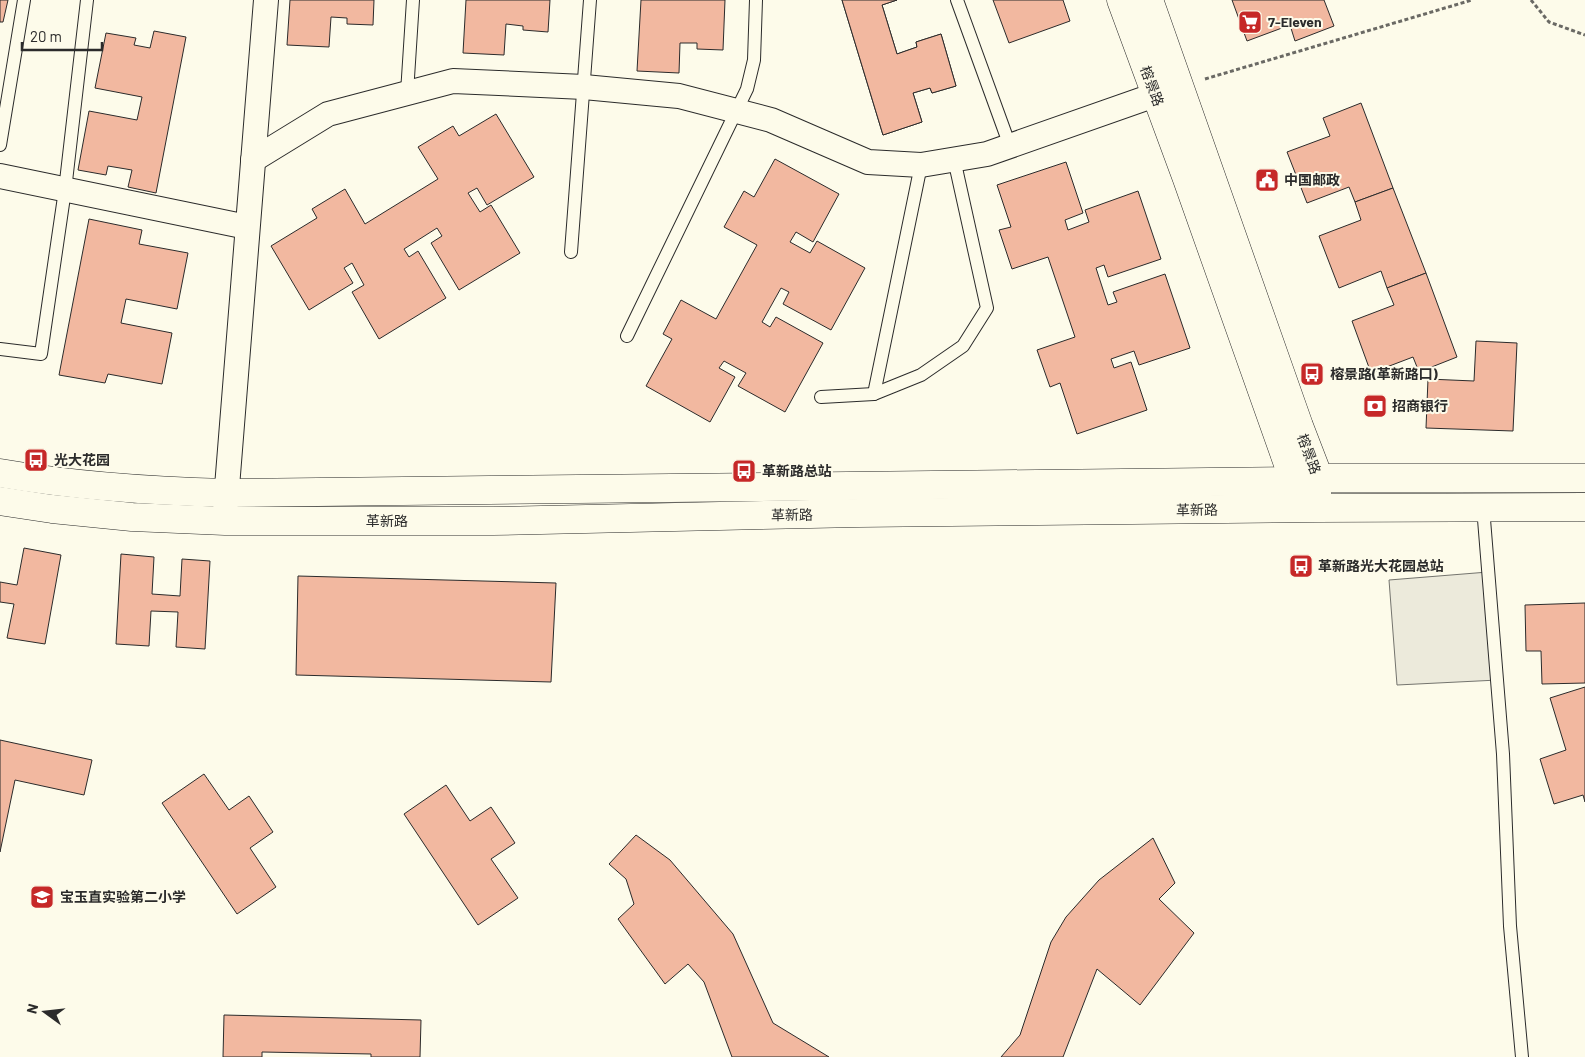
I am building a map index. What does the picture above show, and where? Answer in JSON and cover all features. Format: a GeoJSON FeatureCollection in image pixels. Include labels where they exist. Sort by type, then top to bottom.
{"type":"FeatureCollection","features":[{"type":"Feature","properties":{"kind":"street"},"geometry":{"type":"LineString","coordinates":[[225,521],[266,0]]}},
{"type":"Feature","properties":{"kind":"street","name":"榕景路"},"geometry":{"type":"LineString","coordinates":[[1121,0],[1168,90],[1299,426],[1307,480],[1315,508]]}},
{"type":"Feature","properties":{"kind":"street","name":"榕景路"},"geometry":{"type":"LineString","coordinates":[[1149,0],[1168,90]]}},
{"type":"Feature","properties":{"kind":"street"},"geometry":{"type":"LineString","coordinates":[[252,160],[328,114],[453,81],[584,88],[679,96],[771,120],[868,162],[921,165],[986,154],[1168,90]]}},
{"type":"Feature","properties":{"kind":"street"},"geometry":{"type":"LineString","coordinates":[[0,176],[247,227]]}},
{"type":"Feature","properties":{"kind":"street","name":"革新路"},"geometry":{"type":"LineString","coordinates":[[0,473],[82,485],[227,493],[1585,478]]}},
{"type":"Feature","properties":{"kind":"street","name":"革新路"},"geometry":{"type":"LineString","coordinates":[[0,501],[52,509],[132,517],[225,521],[493,520],[859,513],[1315,508],[1585,507]]}},
{"type":"Feature","properties":{"kind":"lane"},"geometry":{"type":"LineString","coordinates":[[0,145],[24,0]]}},
{"type":"Feature","properties":{"kind":"lane"},"geometry":{"type":"LineString","coordinates":[[0,349],[41,354],[65,190],[87,0]]}},
{"type":"Feature","properties":{"kind":"lane"},"geometry":{"type":"LineString","coordinates":[[407,93],[413,0]]}},
{"type":"Feature","properties":{"kind":"lane"},"geometry":{"type":"LineString","coordinates":[[571,252],[590,0]]}},
{"type":"Feature","properties":{"kind":"lane"},"geometry":{"type":"LineString","coordinates":[[628,336],[747,89],[754,60],[756,0]]}},
{"type":"Feature","properties":{"kind":"lane"},"geometry":{"type":"LineString","coordinates":[[958,0],[1010,146]]}},
{"type":"Feature","properties":{"kind":"lane"},"geometry":{"type":"LineString","coordinates":[[821,397],[874,394],[922,375],[962,346],[987,308],[954,160]]}},
{"type":"Feature","properties":{"kind":"lane"},"geometry":{"type":"LineString","coordinates":[[874,394],[921,165]]}},
{"type":"Feature","properties":{"kind":"lane"},"geometry":{"type":"LineString","coordinates":[[1483,507],[1503,754],[1510,926],[1522,1057]]}},
{"type":"Feature","properties":{"kind":"path"},"geometry":{"type":"LineString","coordinates":[[1168,90],[1472,0]]}},
{"type":"Feature","properties":{"kind":"path"},"geometry":{"type":"LineString","coordinates":[[1530,0],[1549,22],[1585,35]]}},
{"type":"Feature","properties":{"kind":"shaded area"},"geometry":{"type":"Polygon","coordinates":[[[1488,572],[1498,680],[1397,685],[1389,580],[1488,572]]]}},
{"type":"Feature","properties":{"kind":"building"},"geometry":{"type":"Polygon","coordinates":[[[0,0],[8,0],[3,22],[0,22],[0,0]]]}},
{"type":"Feature","properties":{"kind":"building"},"geometry":{"type":"Polygon","coordinates":[[[290,0],[374,0],[373,25],[347,24],[347,18],[331,17],[329,47],[287,45],[290,0]]]}},
{"type":"Feature","properties":{"kind":"building"},"geometry":{"type":"Polygon","coordinates":[[[466,0],[550,0],[548,32],[523,30],[523,26],[506,24],[504,55],[463,53],[466,0]]]}},
{"type":"Feature","properties":{"kind":"building"},"geometry":{"type":"Polygon","coordinates":[[[641,0],[725,0],[723,50],[697,49],[697,43],[680,43],[679,73],[637,71],[641,0]]]}},
{"type":"Feature","properties":{"kind":"building"},"geometry":{"type":"Polygon","coordinates":[[[842,0],[897,0],[882,5],[897,54],[917,47],[916,42],[941,34],[956,86],[932,93],[930,88],[913,93],[922,122],[883,135],[842,0]]]}},
{"type":"Feature","properties":{"kind":"building"},"geometry":{"type":"Polygon","coordinates":[[[842,0],[897,0],[882,5],[897,54],[917,47],[916,42],[941,34],[956,86],[932,93],[930,88],[913,93],[922,122],[883,135],[842,0]]]}},
{"type":"Feature","properties":{"kind":"building"},"geometry":{"type":"Polygon","coordinates":[[[993,0],[1063,0],[1070,21],[1009,43],[993,0]]]}},
{"type":"Feature","properties":{"kind":"building"},"geometry":{"type":"Polygon","coordinates":[[[1232,0],[1324,0],[1334,26],[1295,41],[1290,25],[1247,41],[1232,0]]]}},
{"type":"Feature","properties":{"kind":"building"},"geometry":{"type":"Polygon","coordinates":[[[154,31],[186,37],[156,193],[128,187],[132,170],[108,166],[106,175],[78,170],[89,111],[137,120],[142,97],[95,88],[106,33],[136,38],[134,45],[150,48],[154,31]]]}},
{"type":"Feature","properties":{"kind":"building"},"geometry":{"type":"Polygon","coordinates":[[[1361,103],[1393,188],[1355,202],[1349,187],[1307,203],[1287,152],[1330,136],[1323,118],[1361,103]]]}},
{"type":"Feature","properties":{"kind":"building"},"geometry":{"type":"Polygon","coordinates":[[[496,114],[534,177],[487,205],[477,188],[468,193],[480,212],[491,205],[520,253],[459,290],[431,243],[442,236],[437,228],[404,249],[409,257],[418,251],[446,298],[379,339],[352,292],[364,285],[352,263],[344,268],[353,283],[309,310],[271,246],[317,218],[312,209],[345,189],[365,224],[438,179],[418,147],[453,126],[459,136],[496,114]]]}},
{"type":"Feature","properties":{"kind":"building"},"geometry":{"type":"Polygon","coordinates":[[[775,159],[839,194],[813,242],[796,232],[790,242],[810,253],[817,241],[865,268],[831,330],[783,304],[789,292],[781,288],[762,322],[770,327],[776,317],[823,343],[785,412],[738,386],[746,373],[724,361],[719,368],[735,377],[710,422],[646,386],[672,339],[663,334],[681,300],[716,319],[757,245],[724,227],[744,191],[754,197],[775,159]]]}},
{"type":"Feature","properties":{"kind":"building"},"geometry":{"type":"Polygon","coordinates":[[[1066,162],[1083,213],[1065,220],[1068,230],[1089,222],[1085,210],[1138,191],[1161,259],[1108,277],[1104,265],[1096,268],[1108,305],[1117,302],[1113,292],[1165,274],[1190,348],[1139,365],[1134,351],[1111,359],[1114,368],[1131,362],[1147,410],[1077,434],[1060,383],[1050,387],[1037,350],[1075,337],[1048,257],[1012,269],[999,230],[1011,227],[997,185],[1066,162]]]}},
{"type":"Feature","properties":{"kind":"building"},"geometry":{"type":"Polygon","coordinates":[[[1393,188],[1426,273],[1387,288],[1381,271],[1339,288],[1319,236],[1361,220],[1355,202],[1393,188]]]}},
{"type":"Feature","properties":{"kind":"building"},"geometry":{"type":"Polygon","coordinates":[[[89,219],[142,230],[139,244],[188,253],[177,309],[126,299],[121,323],[172,333],[162,384],[108,374],[105,383],[59,375],[89,219]]]}},
{"type":"Feature","properties":{"kind":"building"},"geometry":{"type":"Polygon","coordinates":[[[1426,273],[1457,357],[1419,372],[1413,357],[1371,373],[1352,321],[1394,305],[1387,288],[1426,273]]]}},
{"type":"Feature","properties":{"kind":"building"},"geometry":{"type":"Polygon","coordinates":[[[1476,341],[1517,343],[1513,431],[1426,428],[1428,379],[1474,381],[1476,341]]]}},
{"type":"Feature","properties":{"kind":"building"},"geometry":{"type":"Polygon","coordinates":[[[24,548],[61,555],[45,644],[7,638],[14,604],[0,602],[0,582],[17,585],[24,548]]]}},
{"type":"Feature","properties":{"kind":"building"},"geometry":{"type":"Polygon","coordinates":[[[121,554],[154,557],[152,594],[180,596],[182,559],[210,561],[205,649],[176,647],[178,612],[151,611],[149,646],[116,644],[121,554]]]}},
{"type":"Feature","properties":{"kind":"building"},"geometry":{"type":"Polygon","coordinates":[[[298,576],[556,583],[551,682],[296,675],[298,576]]]}},
{"type":"Feature","properties":{"kind":"building"},"geometry":{"type":"Polygon","coordinates":[[[1585,603],[1585,683],[1542,684],[1541,651],[1526,651],[1525,605],[1585,603]]]}},
{"type":"Feature","properties":{"kind":"building"},"geometry":{"type":"Polygon","coordinates":[[[1585,687],[1585,802],[1583,795],[1554,804],[1540,759],[1566,750],[1550,698],[1585,687]]]}},
{"type":"Feature","properties":{"kind":"building"},"geometry":{"type":"Polygon","coordinates":[[[0,740],[92,760],[84,795],[15,780],[0,852],[0,740]]]}},
{"type":"Feature","properties":{"kind":"building"},"geometry":{"type":"Polygon","coordinates":[[[204,774],[229,810],[249,796],[273,832],[250,848],[276,887],[237,914],[162,803],[204,774]]]}},
{"type":"Feature","properties":{"kind":"building"},"geometry":{"type":"Polygon","coordinates":[[[446,785],[470,821],[491,807],[515,843],[491,859],[518,898],[478,925],[404,814],[446,785]]]}},
{"type":"Feature","properties":{"kind":"building"},"geometry":{"type":"Polygon","coordinates":[[[636,835],[670,860],[733,934],[773,1023],[829,1057],[732,1057],[704,982],[688,964],[665,984],[618,919],[634,904],[626,879],[609,864],[636,835]]]}},
{"type":"Feature","properties":{"kind":"building"},"geometry":{"type":"Polygon","coordinates":[[[1153,838],[1175,883],[1159,899],[1194,933],[1140,1005],[1097,969],[1063,1057],[1001,1057],[1020,1035],[1051,942],[1066,917],[1099,880],[1153,838]]]}},
{"type":"Feature","properties":{"kind":"building"},"geometry":{"type":"Polygon","coordinates":[[[224,1015],[421,1020],[420,1057],[371,1057],[371,1054],[262,1052],[262,1057],[223,1057],[224,1015]]]}},
{"type":"Feature","properties":{"kind":"place","name":"7-Eleven"},"geometry":{"type":"Point","coordinates":[1250,22]}},
{"type":"Feature","properties":{"kind":"place","name":"中国邮政"},"geometry":{"type":"Point","coordinates":[1267,180]}},
{"type":"Feature","properties":{"kind":"place","name":"榕景路(革新路口)"},"geometry":{"type":"Point","coordinates":[1312,374]}},
{"type":"Feature","properties":{"kind":"place","name":"招商银行"},"geometry":{"type":"Point","coordinates":[1375,406]}},
{"type":"Feature","properties":{"kind":"place","name":"光大花园"},"geometry":{"type":"Point","coordinates":[36,460]}},
{"type":"Feature","properties":{"kind":"place","name":"革新路总站"},"geometry":{"type":"Point","coordinates":[744,471]}},
{"type":"Feature","properties":{"kind":"place","name":"革新路光大花园总站"},"geometry":{"type":"Point","coordinates":[1301,566]}},
{"type":"Feature","properties":{"kind":"place","name":"宝玉直实验第二小学"},"geometry":{"type":"Point","coordinates":[42,897]}}]}
